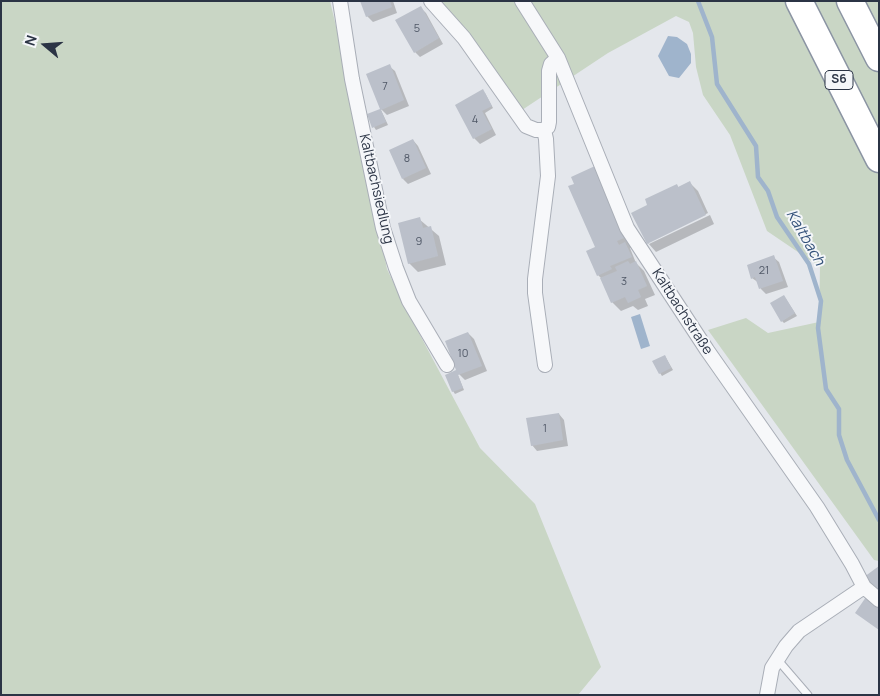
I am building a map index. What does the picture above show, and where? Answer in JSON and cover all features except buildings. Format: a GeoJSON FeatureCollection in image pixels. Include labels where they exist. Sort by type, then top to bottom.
{"type":"FeatureCollection","features":[{"type":"Feature","properties":{"kind":"highway","name":"S6"},"geometry":{"type":"LineString","coordinates":[[799,1],[879,159]]}},
{"type":"Feature","properties":{"kind":"highway"},"geometry":{"type":"LineString","coordinates":[[850,1],[879,58]]}},
{"type":"Feature","properties":{"kind":"street","name":"Kaltbachsiedlung"},"geometry":{"type":"LineString","coordinates":[[340,1],[352,79],[383,228],[409,300],[447,365]]}},
{"type":"Feature","properties":{"kind":"street"},"geometry":{"type":"LineString","coordinates":[[431,1],[464,38],[526,126],[536,130],[544,130],[548,127],[549,71],[551,64],[558,58]]}},
{"type":"Feature","properties":{"kind":"street","name":"Kaltbachstraße"},"geometry":{"type":"LineString","coordinates":[[522,1],[558,58],[627,228],[706,350],[817,507],[864,587],[879,600]]}},
{"type":"Feature","properties":{"kind":"street"},"geometry":{"type":"LineString","coordinates":[[544,130],[548,176],[535,279],[535,294],[546,365]]}},
{"type":"Feature","properties":{"kind":"street"},"geometry":{"type":"LineString","coordinates":[[767,695],[772,668],[799,631],[864,587]]}},
{"type":"Feature","properties":{"kind":"lane"},"geometry":{"type":"LineString","coordinates":[[777,659],[808,695]]}},
{"type":"Feature","properties":{"kind":"green space"},"geometry":{"type":"Polygon","coordinates":[[[1,1],[330,1],[354,102],[387,269],[480,448],[535,504],[601,667],[578,695],[1,695],[1,1]]]}},
{"type":"Feature","properties":{"kind":"green space"},"geometry":{"type":"Polygon","coordinates":[[[438,1],[879,1],[879,561],[874,560],[708,330],[746,318],[768,333],[819,322],[820,267],[767,231],[730,135],[703,95],[696,67],[693,33],[689,22],[676,16],[608,53],[522,110],[438,1]]]}},
{"type":"Feature","properties":{"kind":"water"},"geometry":{"type":"Polygon","coordinates":[[[668,36],[677,37],[687,44],[691,54],[691,63],[679,78],[669,76],[658,56],[668,36]]]}},
{"type":"Feature","properties":{"kind":"water"},"geometry":{"type":"Polygon","coordinates":[[[640,314],[650,346],[641,349],[631,317],[640,314]]]}},
{"type":"Feature","properties":{"kind":"waterway","name":"Kaltbach"},"geometry":{"type":"LineString","coordinates":[[698,1],[712,37],[717,84],[756,146],[758,177],[768,191],[777,217],[809,264],[821,301],[818,328],[826,389],[839,409],[839,435],[847,460],[879,520]]}}]}
